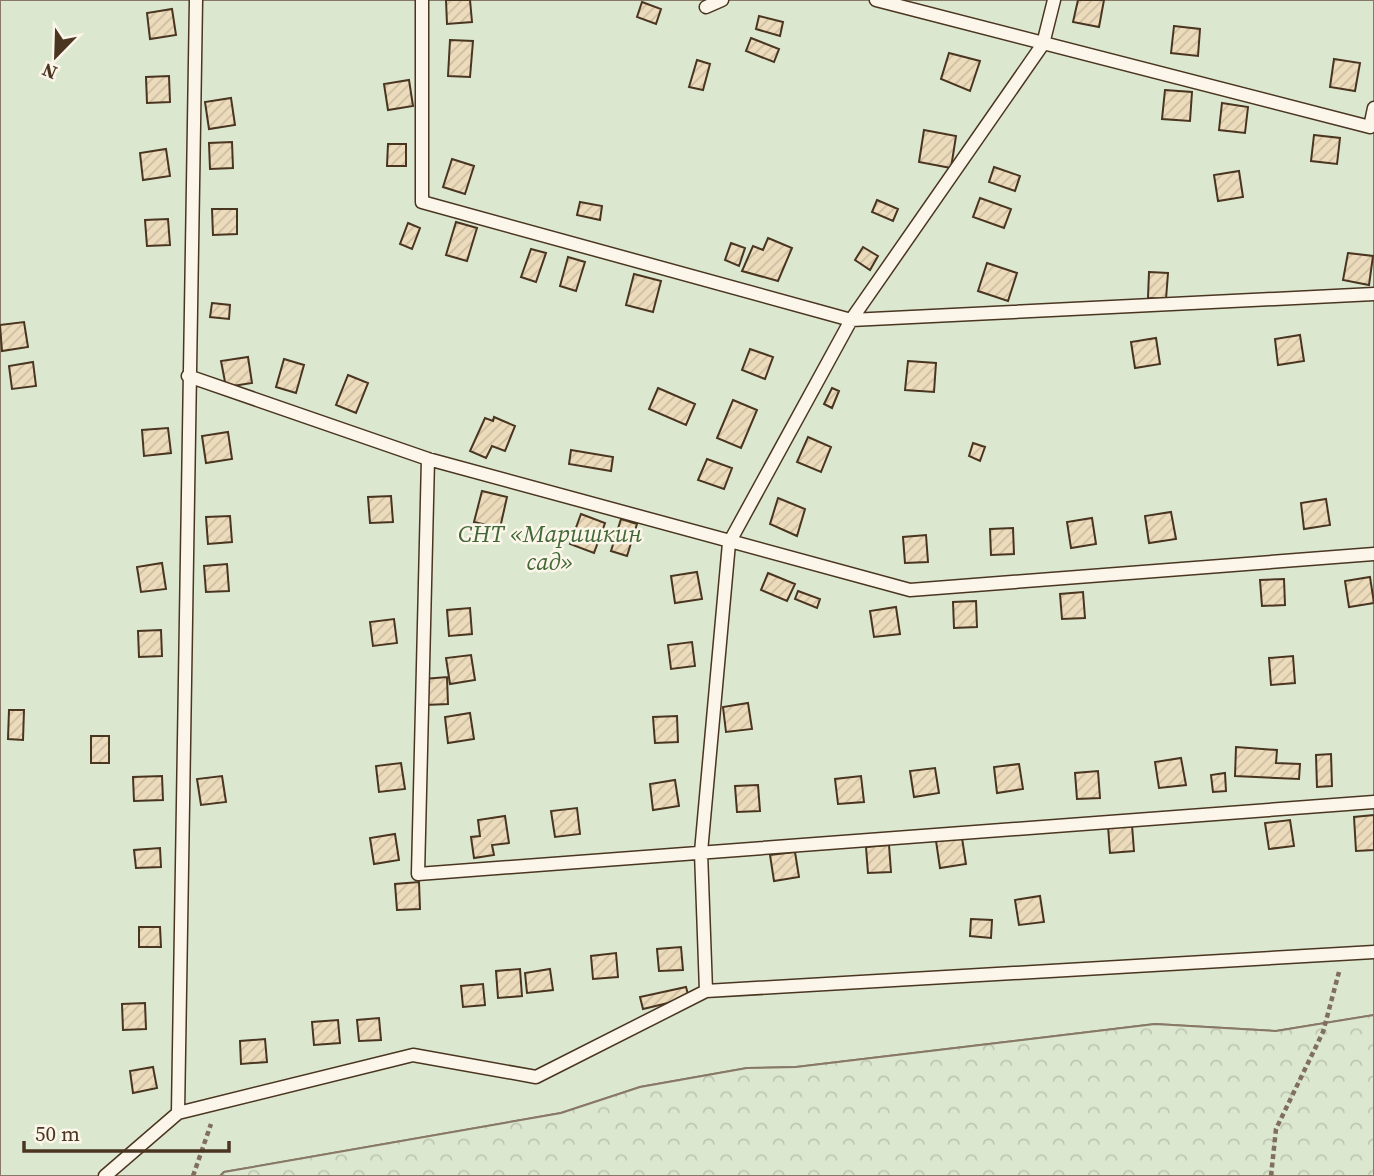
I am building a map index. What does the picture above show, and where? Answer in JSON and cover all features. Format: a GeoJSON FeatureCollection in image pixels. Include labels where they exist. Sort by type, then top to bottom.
{"type":"FeatureCollection","features":[{"type":"Feature","properties":{"kind":"lane"},"geometry":{"type":"LineString","coordinates":[[178,1113],[196,0]]}},
{"type":"Feature","properties":{"kind":"lane"},"geometry":{"type":"LineString","coordinates":[[422,0],[422,202],[851,320],[1374,294]]}},
{"type":"Feature","properties":{"kind":"lane"},"geometry":{"type":"LineString","coordinates":[[706,7],[722,0]]}},
{"type":"Feature","properties":{"kind":"lane"},"geometry":{"type":"LineString","coordinates":[[876,0],[1370,127],[1374,108]]}},
{"type":"Feature","properties":{"kind":"lane"},"geometry":{"type":"LineString","coordinates":[[706,991],[701,852],[729,542],[851,320],[1043,44],[1054,0]]}},
{"type":"Feature","properties":{"kind":"lane"},"geometry":{"type":"LineString","coordinates":[[188,376],[428,459],[910,590],[1374,554]]}},
{"type":"Feature","properties":{"kind":"lane"},"geometry":{"type":"LineString","coordinates":[[428,459],[418,874],[1374,802]]}},
{"type":"Feature","properties":{"kind":"lane"},"geometry":{"type":"LineString","coordinates":[[105,1176],[178,1113],[413,1055],[536,1077],[706,991],[1374,952]]}},
{"type":"Feature","properties":{"kind":"path"},"geometry":{"type":"LineString","coordinates":[[1271,1176],[1276,1129],[1323,1032],[1344,954]]}},
{"type":"Feature","properties":{"kind":"path"},"geometry":{"type":"LineString","coordinates":[[193,1176],[218,1103]]}},
{"type":"Feature","properties":{"kind":"green space","name":"СНТ «Маришкин сад»"},"geometry":{"type":"Polygon","coordinates":[[[0,0],[1374,0],[1374,1015],[1276,1031],[1155,1024],[796,1067],[747,1068],[640,1087],[561,1113],[224,1172],[220,1176],[0,1176],[0,0]]]}},
{"type":"Feature","properties":{"kind":"green space"},"geometry":{"type":"Polygon","coordinates":[[[1374,1015],[1374,1176],[220,1176],[224,1172],[561,1113],[640,1087],[747,1068],[796,1067],[1155,1024],[1276,1031],[1374,1015]]]}},
{"type":"Feature","properties":{"kind":"building"},"geometry":{"type":"Polygon","coordinates":[[[446,0],[470,0],[472,22],[447,24],[446,0]]]}},
{"type":"Feature","properties":{"kind":"building"},"geometry":{"type":"Polygon","coordinates":[[[1078,0],[1104,0],[1099,27],[1073,22],[1078,0]]]}},
{"type":"Feature","properties":{"kind":"building"},"geometry":{"type":"Polygon","coordinates":[[[642,2],[661,9],[656,24],[637,17],[642,2]]]}},
{"type":"Feature","properties":{"kind":"building"},"geometry":{"type":"Polygon","coordinates":[[[172,9],[176,35],[150,39],[147,13],[172,9]]]}},
{"type":"Feature","properties":{"kind":"building"},"geometry":{"type":"Polygon","coordinates":[[[759,16],[783,22],[780,36],[756,29],[759,16]]]}},
{"type":"Feature","properties":{"kind":"building"},"geometry":{"type":"Polygon","coordinates":[[[1174,26],[1200,29],[1198,56],[1171,53],[1174,26]]]}},
{"type":"Feature","properties":{"kind":"building"},"geometry":{"type":"Polygon","coordinates":[[[751,38],[779,49],[774,62],[746,51],[751,38]]]}},
{"type":"Feature","properties":{"kind":"building"},"geometry":{"type":"Polygon","coordinates":[[[450,40],[473,41],[470,77],[448,76],[450,40]]]}},
{"type":"Feature","properties":{"kind":"building"},"geometry":{"type":"Polygon","coordinates":[[[949,53],[980,61],[970,91],[941,79],[949,53]]]}},
{"type":"Feature","properties":{"kind":"building"},"geometry":{"type":"Polygon","coordinates":[[[1334,59],[1360,63],[1355,91],[1330,87],[1334,59]]]}},
{"type":"Feature","properties":{"kind":"building"},"geometry":{"type":"Polygon","coordinates":[[[697,60],[710,64],[703,90],[689,87],[697,60]]]}},
{"type":"Feature","properties":{"kind":"building"},"geometry":{"type":"Polygon","coordinates":[[[169,76],[170,102],[147,103],[146,77],[169,76]]]}},
{"type":"Feature","properties":{"kind":"building"},"geometry":{"type":"Polygon","coordinates":[[[409,80],[413,106],[388,110],[384,84],[409,80]]]}},
{"type":"Feature","properties":{"kind":"building"},"geometry":{"type":"Polygon","coordinates":[[[1165,90],[1192,92],[1190,121],[1162,119],[1165,90]]]}},
{"type":"Feature","properties":{"kind":"building"},"geometry":{"type":"Polygon","coordinates":[[[231,98],[235,125],[209,129],[205,102],[231,98]]]}},
{"type":"Feature","properties":{"kind":"building"},"geometry":{"type":"Polygon","coordinates":[[[1222,103],[1248,107],[1245,133],[1219,130],[1222,103]]]}},
{"type":"Feature","properties":{"kind":"building"},"geometry":{"type":"Polygon","coordinates":[[[924,130],[956,136],[951,168],[919,162],[924,130]]]}},
{"type":"Feature","properties":{"kind":"building"},"geometry":{"type":"Polygon","coordinates":[[[1314,135],[1340,138],[1337,164],[1311,161],[1314,135]]]}},
{"type":"Feature","properties":{"kind":"building"},"geometry":{"type":"Polygon","coordinates":[[[232,142],[233,168],[210,169],[209,143],[232,142]]]}},
{"type":"Feature","properties":{"kind":"building"},"geometry":{"type":"Polygon","coordinates":[[[388,144],[406,144],[406,166],[387,166],[388,144]]]}},
{"type":"Feature","properties":{"kind":"building"},"geometry":{"type":"Polygon","coordinates":[[[166,149],[170,176],[143,180],[140,153],[166,149]]]}},
{"type":"Feature","properties":{"kind":"building"},"geometry":{"type":"Polygon","coordinates":[[[452,159],[474,166],[465,194],[443,187],[452,159]]]}},
{"type":"Feature","properties":{"kind":"building"},"geometry":{"type":"Polygon","coordinates":[[[994,167],[1020,176],[1015,191],[989,182],[994,167]]]}},
{"type":"Feature","properties":{"kind":"building"},"geometry":{"type":"Polygon","coordinates":[[[1239,171],[1243,197],[1218,201],[1214,175],[1239,171]]]}},
{"type":"Feature","properties":{"kind":"building"},"geometry":{"type":"Polygon","coordinates":[[[980,198],[1011,209],[1004,228],[973,217],[980,198]]]}},
{"type":"Feature","properties":{"kind":"building"},"geometry":{"type":"Polygon","coordinates":[[[877,200],[898,209],[893,221],[872,212],[877,200]]]}},
{"type":"Feature","properties":{"kind":"building"},"geometry":{"type":"Polygon","coordinates":[[[580,202],[602,206],[600,220],[577,215],[580,202]]]}},
{"type":"Feature","properties":{"kind":"building"},"geometry":{"type":"Polygon","coordinates":[[[212,209],[237,209],[237,234],[213,235],[212,209]]]}},
{"type":"Feature","properties":{"kind":"building"},"geometry":{"type":"Polygon","coordinates":[[[168,219],[170,245],[147,246],[145,220],[168,219]]]}},
{"type":"Feature","properties":{"kind":"building"},"geometry":{"type":"Polygon","coordinates":[[[456,222],[477,228],[467,261],[446,255],[456,222]]]}},
{"type":"Feature","properties":{"kind":"building"},"geometry":{"type":"Polygon","coordinates":[[[408,223],[420,228],[412,249],[400,244],[408,223]]]}},
{"type":"Feature","properties":{"kind":"building"},"geometry":{"type":"Polygon","coordinates":[[[768,238],[792,248],[778,281],[742,271],[753,246],[763,250],[768,238]]]}},
{"type":"Feature","properties":{"kind":"building"},"geometry":{"type":"Polygon","coordinates":[[[731,243],[745,248],[739,266],[725,260],[731,243]]]}},
{"type":"Feature","properties":{"kind":"building"},"geometry":{"type":"Polygon","coordinates":[[[863,247],[878,256],[870,270],[855,260],[863,247]]]}},
{"type":"Feature","properties":{"kind":"building"},"geometry":{"type":"Polygon","coordinates":[[[531,249],[546,253],[536,282],[521,277],[531,249]]]}},
{"type":"Feature","properties":{"kind":"building"},"geometry":{"type":"Polygon","coordinates":[[[1348,253],[1373,256],[1369,285],[1343,280],[1348,253]]]}},
{"type":"Feature","properties":{"kind":"building"},"geometry":{"type":"Polygon","coordinates":[[[568,257],[585,262],[576,291],[560,286],[568,257]]]}},
{"type":"Feature","properties":{"kind":"building"},"geometry":{"type":"Polygon","coordinates":[[[987,263],[1017,273],[1008,301],[978,291],[987,263]]]}},
{"type":"Feature","properties":{"kind":"building"},"geometry":{"type":"Polygon","coordinates":[[[1149,272],[1168,273],[1166,299],[1148,298],[1149,272]]]}},
{"type":"Feature","properties":{"kind":"building"},"geometry":{"type":"Polygon","coordinates":[[[634,274],[661,281],[653,312],[626,305],[634,274]]]}},
{"type":"Feature","properties":{"kind":"building"},"geometry":{"type":"Polygon","coordinates":[[[212,303],[230,305],[229,319],[210,317],[212,303]]]}},
{"type":"Feature","properties":{"kind":"building"},"geometry":{"type":"Polygon","coordinates":[[[24,322],[28,347],[2,351],[0,325],[24,322]]]}},
{"type":"Feature","properties":{"kind":"building"},"geometry":{"type":"Polygon","coordinates":[[[1300,335],[1304,361],[1278,365],[1275,339],[1300,335]]]}},
{"type":"Feature","properties":{"kind":"building"},"geometry":{"type":"Polygon","coordinates":[[[1156,338],[1160,364],[1135,368],[1131,342],[1156,338]]]}},
{"type":"Feature","properties":{"kind":"building"},"geometry":{"type":"Polygon","coordinates":[[[750,349],[773,357],[765,379],[742,370],[750,349]]]}},
{"type":"Feature","properties":{"kind":"building"},"geometry":{"type":"Polygon","coordinates":[[[248,357],[252,383],[226,387],[221,361],[248,357]]]}},
{"type":"Feature","properties":{"kind":"building"},"geometry":{"type":"Polygon","coordinates":[[[284,359],[304,365],[296,393],[276,387],[284,359]]]}},
{"type":"Feature","properties":{"kind":"building"},"geometry":{"type":"Polygon","coordinates":[[[908,361],[936,363],[934,392],[905,390],[908,361]]]}},
{"type":"Feature","properties":{"kind":"building"},"geometry":{"type":"Polygon","coordinates":[[[33,362],[36,386],[12,389],[9,366],[33,362]]]}},
{"type":"Feature","properties":{"kind":"building"},"geometry":{"type":"Polygon","coordinates":[[[348,375],[368,383],[356,413],[336,405],[348,375]]]}},
{"type":"Feature","properties":{"kind":"building"},"geometry":{"type":"Polygon","coordinates":[[[658,388],[695,404],[686,425],[649,409],[658,388]]]}},
{"type":"Feature","properties":{"kind":"building"},"geometry":{"type":"Polygon","coordinates":[[[832,388],[839,391],[832,408],[824,404],[832,388]]]}},
{"type":"Feature","properties":{"kind":"building"},"geometry":{"type":"Polygon","coordinates":[[[733,400],[757,410],[741,448],[717,438],[733,400]]]}},
{"type":"Feature","properties":{"kind":"building"},"geometry":{"type":"Polygon","coordinates":[[[494,417],[515,426],[505,451],[492,446],[486,458],[470,451],[485,418],[493,421],[494,417]]]}},
{"type":"Feature","properties":{"kind":"building"},"geometry":{"type":"Polygon","coordinates":[[[168,428],[171,453],[144,456],[142,430],[168,428]]]}},
{"type":"Feature","properties":{"kind":"building"},"geometry":{"type":"Polygon","coordinates":[[[228,432],[232,459],[206,463],[202,436],[228,432]]]}},
{"type":"Feature","properties":{"kind":"building"},"geometry":{"type":"Polygon","coordinates":[[[808,437],[831,447],[821,472],[797,462],[808,437]]]}},
{"type":"Feature","properties":{"kind":"building"},"geometry":{"type":"Polygon","coordinates":[[[973,443],[985,447],[980,461],[969,456],[973,443]]]}},
{"type":"Feature","properties":{"kind":"building"},"geometry":{"type":"Polygon","coordinates":[[[571,450],[613,457],[611,471],[569,464],[571,450]]]}},
{"type":"Feature","properties":{"kind":"building"},"geometry":{"type":"Polygon","coordinates":[[[707,459],[732,468],[724,489],[698,480],[707,459]]]}},
{"type":"Feature","properties":{"kind":"building"},"geometry":{"type":"Polygon","coordinates":[[[482,491],[507,497],[500,528],[474,522],[482,491]]]}},
{"type":"Feature","properties":{"kind":"building"},"geometry":{"type":"Polygon","coordinates":[[[391,496],[393,522],[370,523],[368,497],[391,496]]]}},
{"type":"Feature","properties":{"kind":"building"},"geometry":{"type":"Polygon","coordinates":[[[778,498],[805,509],[797,536],[770,524],[778,498]]]}},
{"type":"Feature","properties":{"kind":"building"},"geometry":{"type":"Polygon","coordinates":[[[1326,499],[1330,525],[1304,529],[1301,503],[1326,499]]]}},
{"type":"Feature","properties":{"kind":"building"},"geometry":{"type":"Polygon","coordinates":[[[1171,512],[1176,539],[1149,543],[1145,516],[1171,512]]]}},
{"type":"Feature","properties":{"kind":"building"},"geometry":{"type":"Polygon","coordinates":[[[581,514],[605,523],[594,553],[570,544],[581,514]]]}},
{"type":"Feature","properties":{"kind":"building"},"geometry":{"type":"Polygon","coordinates":[[[230,516],[232,542],[208,544],[206,517],[230,516]]]}},
{"type":"Feature","properties":{"kind":"building"},"geometry":{"type":"Polygon","coordinates":[[[1092,518],[1096,544],[1071,548],[1067,522],[1092,518]]]}},
{"type":"Feature","properties":{"kind":"building"},"geometry":{"type":"Polygon","coordinates":[[[621,519],[637,524],[627,556],[611,551],[621,519]]]}},
{"type":"Feature","properties":{"kind":"building"},"geometry":{"type":"Polygon","coordinates":[[[1013,528],[1014,554],[991,555],[990,529],[1013,528]]]}},
{"type":"Feature","properties":{"kind":"building"},"geometry":{"type":"Polygon","coordinates":[[[926,535],[928,562],[905,563],[903,537],[926,535]]]}},
{"type":"Feature","properties":{"kind":"building"},"geometry":{"type":"Polygon","coordinates":[[[162,563],[166,589],[141,592],[137,567],[162,563]]]}},
{"type":"Feature","properties":{"kind":"building"},"geometry":{"type":"Polygon","coordinates":[[[227,564],[229,591],[206,592],[204,566],[227,564]]]}},
{"type":"Feature","properties":{"kind":"building"},"geometry":{"type":"Polygon","coordinates":[[[697,572],[702,599],[675,603],[671,576],[697,572]]]}},
{"type":"Feature","properties":{"kind":"building"},"geometry":{"type":"Polygon","coordinates":[[[768,573],[795,584],[787,601],[761,590],[768,573]]]}},
{"type":"Feature","properties":{"kind":"building"},"geometry":{"type":"Polygon","coordinates":[[[1370,577],[1374,603],[1349,607],[1345,581],[1370,577]]]}},
{"type":"Feature","properties":{"kind":"building"},"geometry":{"type":"Polygon","coordinates":[[[1284,579],[1285,605],[1262,606],[1260,580],[1284,579]]]}},
{"type":"Feature","properties":{"kind":"building"},"geometry":{"type":"Polygon","coordinates":[[[798,591],[820,599],[817,608],[795,599],[798,591]]]}},
{"type":"Feature","properties":{"kind":"building"},"geometry":{"type":"Polygon","coordinates":[[[1083,592],[1085,618],[1062,619],[1060,594],[1083,592]]]}},
{"type":"Feature","properties":{"kind":"building"},"geometry":{"type":"Polygon","coordinates":[[[976,601],[977,627],[954,628],[953,602],[976,601]]]}},
{"type":"Feature","properties":{"kind":"building"},"geometry":{"type":"Polygon","coordinates":[[[896,607],[900,634],[874,637],[870,611],[896,607]]]}},
{"type":"Feature","properties":{"kind":"building"},"geometry":{"type":"Polygon","coordinates":[[[470,608],[472,634],[449,636],[447,610],[470,608]]]}},
{"type":"Feature","properties":{"kind":"building"},"geometry":{"type":"Polygon","coordinates":[[[394,619],[397,643],[373,646],[370,622],[394,619]]]}},
{"type":"Feature","properties":{"kind":"building"},"geometry":{"type":"Polygon","coordinates":[[[161,630],[162,656],[139,657],[138,631],[161,630]]]}},
{"type":"Feature","properties":{"kind":"building"},"geometry":{"type":"Polygon","coordinates":[[[692,642],[695,666],[671,669],[668,645],[692,642]]]}},
{"type":"Feature","properties":{"kind":"building"},"geometry":{"type":"Polygon","coordinates":[[[471,655],[475,680],[450,684],[446,658],[471,655]]]}},
{"type":"Feature","properties":{"kind":"building"},"geometry":{"type":"Polygon","coordinates":[[[1293,656],[1295,683],[1271,685],[1269,658],[1293,656]]]}},
{"type":"Feature","properties":{"kind":"building"},"geometry":{"type":"Polygon","coordinates":[[[447,677],[448,704],[425,705],[424,679],[447,677]]]}},
{"type":"Feature","properties":{"kind":"building"},"geometry":{"type":"Polygon","coordinates":[[[748,703],[752,729],[726,732],[723,707],[748,703]]]}},
{"type":"Feature","properties":{"kind":"building"},"geometry":{"type":"Polygon","coordinates":[[[9,710],[24,710],[23,740],[8,739],[9,710]]]}},
{"type":"Feature","properties":{"kind":"building"},"geometry":{"type":"Polygon","coordinates":[[[470,713],[474,739],[448,743],[445,717],[470,713]]]}},
{"type":"Feature","properties":{"kind":"building"},"geometry":{"type":"Polygon","coordinates":[[[677,716],[678,742],[655,743],[653,717],[677,716]]]}},
{"type":"Feature","properties":{"kind":"building"},"geometry":{"type":"Polygon","coordinates":[[[91,736],[109,736],[109,763],[91,763],[91,736]]]}},
{"type":"Feature","properties":{"kind":"building"},"geometry":{"type":"Polygon","coordinates":[[[1236,747],[1277,750],[1276,763],[1300,764],[1299,779],[1235,776],[1236,747]]]}},
{"type":"Feature","properties":{"kind":"building"},"geometry":{"type":"Polygon","coordinates":[[[1331,754],[1332,786],[1317,787],[1316,755],[1331,754]]]}},
{"type":"Feature","properties":{"kind":"building"},"geometry":{"type":"Polygon","coordinates":[[[1181,758],[1186,785],[1159,788],[1155,762],[1181,758]]]}},
{"type":"Feature","properties":{"kind":"building"},"geometry":{"type":"Polygon","coordinates":[[[401,763],[405,789],[379,792],[376,766],[401,763]]]}},
{"type":"Feature","properties":{"kind":"building"},"geometry":{"type":"Polygon","coordinates":[[[1019,764],[1023,789],[997,793],[994,767],[1019,764]]]}},
{"type":"Feature","properties":{"kind":"building"},"geometry":{"type":"Polygon","coordinates":[[[935,768],[939,793],[914,797],[910,771],[935,768]]]}},
{"type":"Feature","properties":{"kind":"building"},"geometry":{"type":"Polygon","coordinates":[[[1098,771],[1100,798],[1077,799],[1075,773],[1098,771]]]}},
{"type":"Feature","properties":{"kind":"building"},"geometry":{"type":"Polygon","coordinates":[[[1225,773],[1226,791],[1213,792],[1211,775],[1225,773]]]}},
{"type":"Feature","properties":{"kind":"building"},"geometry":{"type":"Polygon","coordinates":[[[162,776],[163,800],[134,801],[133,777],[162,776]]]}},
{"type":"Feature","properties":{"kind":"building"},"geometry":{"type":"Polygon","coordinates":[[[222,776],[226,802],[201,805],[197,779],[222,776]]]}},
{"type":"Feature","properties":{"kind":"building"},"geometry":{"type":"Polygon","coordinates":[[[861,776],[864,802],[838,804],[835,779],[861,776]]]}},
{"type":"Feature","properties":{"kind":"building"},"geometry":{"type":"Polygon","coordinates":[[[675,780],[679,806],[653,810],[650,784],[675,780]]]}},
{"type":"Feature","properties":{"kind":"building"},"geometry":{"type":"Polygon","coordinates":[[[758,785],[760,811],[737,812],[735,786],[758,785]]]}},
{"type":"Feature","properties":{"kind":"building"},"geometry":{"type":"Polygon","coordinates":[[[577,808],[580,834],[555,837],[551,811],[577,808]]]}},
{"type":"Feature","properties":{"kind":"building"},"geometry":{"type":"Polygon","coordinates":[[[1374,815],[1374,850],[1356,851],[1354,817],[1374,815]]]}},
{"type":"Feature","properties":{"kind":"building"},"geometry":{"type":"Polygon","coordinates":[[[505,816],[509,843],[492,845],[494,855],[474,858],[471,837],[480,836],[478,820],[505,816]]]}},
{"type":"Feature","properties":{"kind":"building"},"geometry":{"type":"Polygon","coordinates":[[[1290,820],[1294,846],[1269,849],[1265,823],[1290,820]]]}},
{"type":"Feature","properties":{"kind":"building"},"geometry":{"type":"Polygon","coordinates":[[[1132,825],[1134,851],[1110,853],[1108,826],[1132,825]]]}},
{"type":"Feature","properties":{"kind":"building"},"geometry":{"type":"Polygon","coordinates":[[[395,834],[399,860],[374,864],[370,838],[395,834]]]}},
{"type":"Feature","properties":{"kind":"building"},"geometry":{"type":"Polygon","coordinates":[[[962,838],[966,864],[940,868],[936,841],[962,838]]]}},
{"type":"Feature","properties":{"kind":"building"},"geometry":{"type":"Polygon","coordinates":[[[889,845],[891,872],[868,873],[866,847],[889,845]]]}},
{"type":"Feature","properties":{"kind":"building"},"geometry":{"type":"Polygon","coordinates":[[[160,848],[161,867],[136,868],[134,850],[160,848]]]}},
{"type":"Feature","properties":{"kind":"building"},"geometry":{"type":"Polygon","coordinates":[[[795,852],[799,877],[774,881],[770,855],[795,852]]]}},
{"type":"Feature","properties":{"kind":"building"},"geometry":{"type":"Polygon","coordinates":[[[419,882],[420,909],[397,910],[395,884],[419,882]]]}},
{"type":"Feature","properties":{"kind":"building"},"geometry":{"type":"Polygon","coordinates":[[[1040,896],[1044,922],[1019,925],[1015,900],[1040,896]]]}},
{"type":"Feature","properties":{"kind":"building"},"geometry":{"type":"Polygon","coordinates":[[[971,919],[992,920],[991,938],[970,936],[971,919]]]}},
{"type":"Feature","properties":{"kind":"building"},"geometry":{"type":"Polygon","coordinates":[[[139,927],[160,927],[161,947],[139,947],[139,927]]]}},
{"type":"Feature","properties":{"kind":"building"},"geometry":{"type":"Polygon","coordinates":[[[681,947],[683,970],[659,971],[657,949],[681,947]]]}},
{"type":"Feature","properties":{"kind":"building"},"geometry":{"type":"Polygon","coordinates":[[[616,953],[618,977],[593,979],[591,956],[616,953]]]}},
{"type":"Feature","properties":{"kind":"building"},"geometry":{"type":"Polygon","coordinates":[[[520,969],[522,996],[498,998],[496,971],[520,969]]]}},
{"type":"Feature","properties":{"kind":"building"},"geometry":{"type":"Polygon","coordinates":[[[550,969],[553,990],[527,993],[525,973],[550,969]]]}},
{"type":"Feature","properties":{"kind":"building"},"geometry":{"type":"Polygon","coordinates":[[[483,984],[485,1005],[463,1007],[461,986],[483,984]]]}},
{"type":"Feature","properties":{"kind":"building"},"geometry":{"type":"Polygon","coordinates":[[[686,987],[689,998],[643,1009],[640,997],[686,987]]]}},
{"type":"Feature","properties":{"kind":"building"},"geometry":{"type":"Polygon","coordinates":[[[145,1003],[146,1029],[123,1030],[122,1004],[145,1003]]]}},
{"type":"Feature","properties":{"kind":"building"},"geometry":{"type":"Polygon","coordinates":[[[379,1018],[381,1040],[359,1041],[357,1020],[379,1018]]]}},
{"type":"Feature","properties":{"kind":"building"},"geometry":{"type":"Polygon","coordinates":[[[338,1020],[340,1043],[314,1045],[312,1022],[338,1020]]]}},
{"type":"Feature","properties":{"kind":"building"},"geometry":{"type":"Polygon","coordinates":[[[265,1039],[267,1062],[241,1064],[240,1041],[265,1039]]]}},
{"type":"Feature","properties":{"kind":"building"},"geometry":{"type":"Polygon","coordinates":[[[153,1067],[157,1088],[133,1093],[130,1071],[153,1067]]]}}]}
